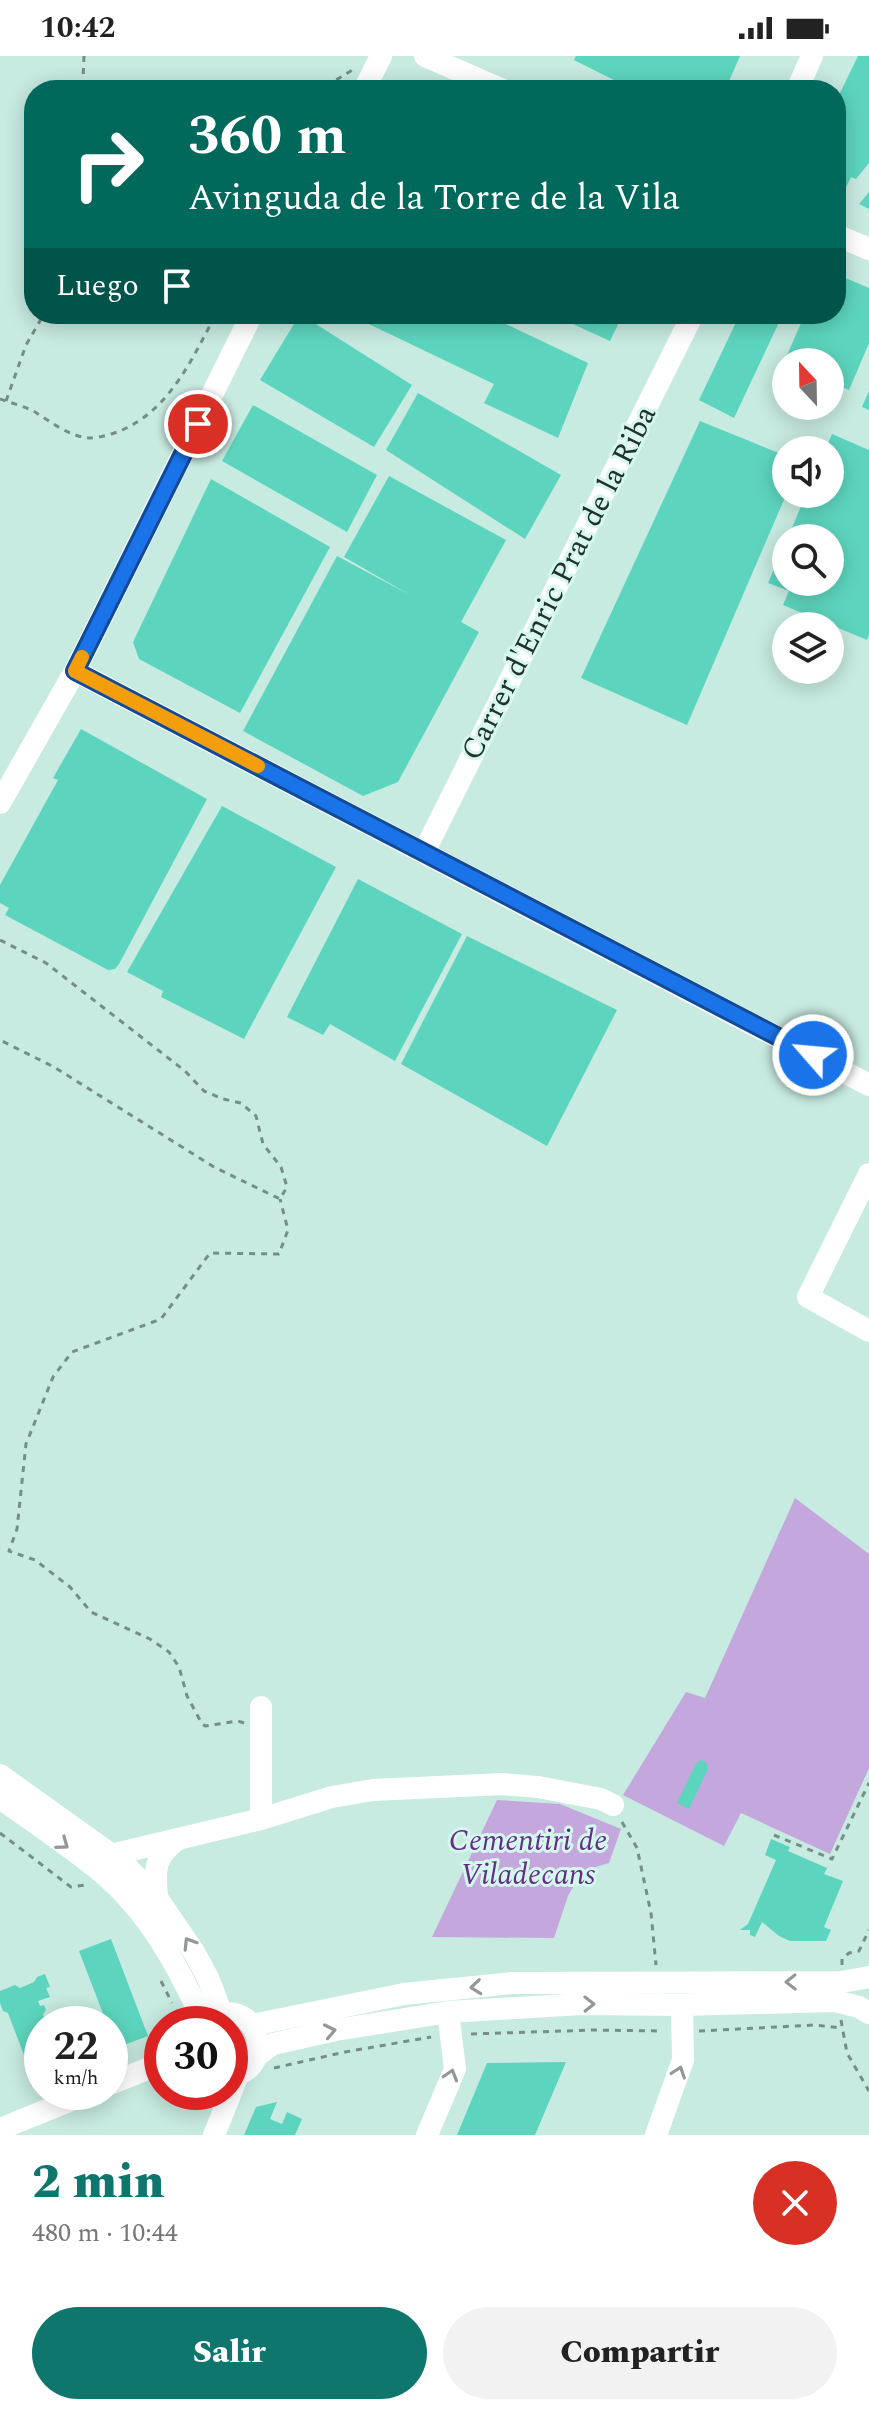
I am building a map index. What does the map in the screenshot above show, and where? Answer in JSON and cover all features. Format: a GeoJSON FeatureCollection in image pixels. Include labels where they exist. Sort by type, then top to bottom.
{"type":"FeatureCollection","features":[{"type":"Feature","properties":{"kind":"street"},"geometry":{"type":"LineString","coordinates":[[369,80],[381,56]]}},
{"type":"Feature","properties":{"kind":"street"},"geometry":{"type":"LineString","coordinates":[[425,56],[480,80]]}},
{"type":"Feature","properties":{"kind":"street"},"geometry":{"type":"LineString","coordinates":[[801,80],[812,56]]}},
{"type":"Feature","properties":{"kind":"street"},"geometry":{"type":"LineString","coordinates":[[846,239],[869,249]]}},
{"type":"Feature","properties":{"kind":"street"},"geometry":{"type":"LineString","coordinates":[[0,803],[75,671],[247,324]]}},
{"type":"Feature","properties":{"kind":"street","name":"Carrer d'Enric Prat de la Riba"},"geometry":{"type":"LineString","coordinates":[[424,852],[688,324]]}},
{"type":"Feature","properties":{"kind":"street"},"geometry":{"type":"LineString","coordinates":[[75,671],[869,1085]]}},
{"type":"Feature","properties":{"kind":"street"},"geometry":{"type":"LineString","coordinates":[[869,1174],[808,1297],[869,1331]]}},
{"type":"Feature","properties":{"kind":"street"},"geometry":{"type":"LineString","coordinates":[[261,1718],[261,1819]]}},
{"type":"Feature","properties":{"kind":"street"},"geometry":{"type":"LineString","coordinates":[[0,1775],[123,1863],[157,1898],[208,1978],[209,2006]]}},
{"type":"Feature","properties":{"kind":"street"},"geometry":{"type":"LineString","coordinates":[[111,1855],[261,1819],[332,1797],[373,1790],[502,1784],[538,1787],[601,1799],[613,1805]]}},
{"type":"Feature","properties":{"kind":"street"},"geometry":{"type":"LineString","coordinates":[[0,1798],[102,1872],[151,1926],[201,2006]]}},
{"type":"Feature","properties":{"kind":"street"},"geometry":{"type":"LineString","coordinates":[[157,1898],[155,1869],[164,1849],[178,1839]]}},
{"type":"Feature","properties":{"kind":"street"},"geometry":{"type":"LineString","coordinates":[[253,2025],[404,1994],[513,1983],[841,1982],[869,1977]]}},
{"type":"Feature","properties":{"kind":"street"},"geometry":{"type":"LineString","coordinates":[[248,2070],[262,2065],[273,2044],[390,2020],[448,2012],[582,2004],[839,2001],[869,2013]]}},
{"type":"Feature","properties":{"kind":"street"},"geometry":{"type":"LineString","coordinates":[[656,2135],[683,2060],[682,2005]]}},
{"type":"Feature","properties":{"kind":"street"},"geometry":{"type":"LineString","coordinates":[[427,2135],[455,2069],[448,2012]]}},
{"type":"Feature","properties":{"kind":"street"},"geometry":{"type":"LineString","coordinates":[[248,2022],[253,2025],[262,2065]]}},
{"type":"Feature","properties":{"kind":"street"},"geometry":{"type":"LineString","coordinates":[[0,2129],[47,2110]]}},
{"type":"Feature","properties":{"kind":"street"},"geometry":{"type":"LineString","coordinates":[[214,2135],[222,2110]]}},
{"type":"Feature","properties":{"kind":"path"},"geometry":{"type":"LineString","coordinates":[[83,80],[84,56]]}},
{"type":"Feature","properties":{"kind":"path"},"geometry":{"type":"LineString","coordinates":[[6,401],[26,345],[38,324]]}},
{"type":"Feature","properties":{"kind":"path"},"geometry":{"type":"LineString","coordinates":[[0,399],[32,411],[58,428],[90,438],[114,434],[138,423],[158,406],[178,382],[210,324]]}},
{"type":"Feature","properties":{"kind":"path"},"geometry":{"type":"LineString","coordinates":[[0,940],[46,963],[185,1071],[204,1091],[241,1103],[256,1116],[263,1144],[281,1167],[287,1187],[280,1199],[288,1230],[279,1254],[210,1253],[161,1319],[72,1352],[53,1377],[26,1444],[17,1529],[9,1551],[35,1560],[70,1587],[91,1612],[150,1639],[169,1652],[179,1667],[187,1696],[205,1726],[261,1718]]}},
{"type":"Feature","properties":{"kind":"path"},"geometry":{"type":"LineString","coordinates":[[0,1040],[54,1067],[214,1167],[280,1199]]}},
{"type":"Feature","properties":{"kind":"path"},"geometry":{"type":"LineString","coordinates":[[774,1835],[832,1859],[869,1783]]}},
{"type":"Feature","properties":{"kind":"path"},"geometry":{"type":"LineString","coordinates":[[613,1805],[637,1848],[651,1913],[657,1968]]}},
{"type":"Feature","properties":{"kind":"path"},"geometry":{"type":"LineString","coordinates":[[0,1833],[71,1887],[94,1884]]}},
{"type":"Feature","properties":{"kind":"path"},"geometry":{"type":"LineString","coordinates":[[161,1981],[174,2006]]}},
{"type":"Feature","properties":{"kind":"path"},"geometry":{"type":"LineString","coordinates":[[262,2065],[272,2068],[452,2035],[815,2025],[841,2028]]}},
{"type":"Feature","properties":{"kind":"green space","name":"Cementiri de Viladecans"},"geometry":{"type":"Polygon","coordinates":[[[795,1498],[869,1554],[869,1768],[830,1854],[741,1813],[724,1846],[623,1795],[686,1692],[705,1698],[795,1498]]]}},
{"type":"Feature","properties":{"kind":"green space","name":"Cementiri de Viladecans"},"geometry":{"type":"Polygon","coordinates":[[[497,1800],[560,1804],[621,1829],[609,1863],[582,1871],[568,1896],[554,1938],[432,1937],[497,1800]]]}},
{"type":"Feature","properties":{"kind":"building"},"geometry":{"type":"Polygon","coordinates":[[[576,56],[740,56],[729,80],[614,80],[574,60],[576,56]]]}},
{"type":"Feature","properties":{"kind":"building"},"geometry":{"type":"Polygon","coordinates":[[[858,56],[869,56],[869,163],[856,179],[851,177],[846,187],[846,81],[858,56]]]}},
{"type":"Feature","properties":{"kind":"building"},"geometry":{"type":"Polygon","coordinates":[[[869,192],[869,209],[859,204],[869,192]]]}},
{"type":"Feature","properties":{"kind":"building"},"geometry":{"type":"Polygon","coordinates":[[[846,278],[869,288],[869,343],[849,390],[844,388],[844,348],[790,348],[801,324],[846,324],[846,278]]]}},
{"type":"Feature","properties":{"kind":"building"},"geometry":{"type":"Polygon","coordinates":[[[294,324],[316,324],[412,385],[374,447],[260,380],[294,324]]]}},
{"type":"Feature","properties":{"kind":"building"},"geometry":{"type":"Polygon","coordinates":[[[369,324],[506,324],[588,363],[558,438],[484,403],[494,384],[369,324]]]}},
{"type":"Feature","properties":{"kind":"building"},"geometry":{"type":"Polygon","coordinates":[[[573,324],[618,324],[610,341],[573,324]]]}},
{"type":"Feature","properties":{"kind":"building"},"geometry":{"type":"Polygon","coordinates":[[[735,324],[778,324],[734,418],[699,400],[735,324]]]}},
{"type":"Feature","properties":{"kind":"building"},"geometry":{"type":"Polygon","coordinates":[[[869,391],[869,410],[862,407],[869,391]]]}},
{"type":"Feature","properties":{"kind":"building"},"geometry":{"type":"Polygon","coordinates":[[[418,393],[561,475],[525,539],[386,450],[418,393]]]}},
{"type":"Feature","properties":{"kind":"building"},"geometry":{"type":"Polygon","coordinates":[[[253,405],[377,475],[347,532],[222,461],[253,405]]]}},
{"type":"Feature","properties":{"kind":"building"},"geometry":{"type":"Polygon","coordinates":[[[700,421],[772,450],[772,508],[780,508],[687,725],[581,678],[700,421]]]}},
{"type":"Feature","properties":{"kind":"building"},"geometry":{"type":"Polygon","coordinates":[[[844,439],[869,450],[867,640],[844,630],[844,612],[800,612],[783,605],[787,596],[844,596],[844,524],[794,524],[800,508],[844,508],[844,439]]]}},
{"type":"Feature","properties":{"kind":"building"},"geometry":{"type":"Polygon","coordinates":[[[389,476],[506,540],[461,622],[479,632],[398,782],[363,796],[243,731],[337,556],[410,595],[344,557],[389,476]]]}},
{"type":"Feature","properties":{"kind":"building"},"geometry":{"type":"Polygon","coordinates":[[[211,479],[330,547],[240,713],[139,659],[133,642],[211,479]]]}},
{"type":"Feature","properties":{"kind":"building"},"geometry":{"type":"Polygon","coordinates":[[[81,729],[207,799],[119,964],[115,969],[108,970],[5,915],[9,908],[0,903],[0,885],[58,780],[53,778],[81,729]]]}},
{"type":"Feature","properties":{"kind":"building"},"geometry":{"type":"Polygon","coordinates":[[[222,806],[336,867],[244,1039],[161,997],[163,991],[127,972],[222,806]]]}},
{"type":"Feature","properties":{"kind":"building"},"geometry":{"type":"Polygon","coordinates":[[[358,879],[462,934],[395,1061],[330,1024],[323,1035],[287,1017],[358,879]]]}},
{"type":"Feature","properties":{"kind":"building"},"geometry":{"type":"Polygon","coordinates":[[[467,936],[617,1010],[547,1146],[401,1064],[467,936]]]}},
{"type":"Feature","properties":{"kind":"building"},"geometry":{"type":"Polygon","coordinates":[[[703,1760],[707,1771],[689,1809],[677,1803],[695,1765],[703,1760]]]}},
{"type":"Feature","properties":{"kind":"building"},"geometry":{"type":"Polygon","coordinates":[[[771,1839],[790,1847],[788,1851],[827,1868],[824,1874],[843,1881],[824,1927],[831,1930],[826,1941],[790,1941],[762,1922],[755,1937],[750,1935],[750,1930],[740,1930],[748,1924],[776,1860],[765,1855],[771,1839]]]}},
{"type":"Feature","properties":{"kind":"building"},"geometry":{"type":"Polygon","coordinates":[[[111,1939],[144,2026],[144,2038],[128,2044],[128,2006],[100,2006],[79,1951],[111,1939]]]}},
{"type":"Feature","properties":{"kind":"building"},"geometry":{"type":"Polygon","coordinates":[[[45,1974],[50,1997],[38,2001],[40,2006],[24,2006],[24,2055],[8,2013],[3,2011],[0,2003],[0,1991],[15,1985],[20,1988],[34,1982],[45,1974]]]}},
{"type":"Feature","properties":{"kind":"building"},"geometry":{"type":"Polygon","coordinates":[[[566,2062],[535,2135],[457,2135],[487,2063],[566,2062]]]}},
{"type":"Feature","properties":{"kind":"building"},"geometry":{"type":"Polygon","coordinates":[[[277,2102],[270,2119],[282,2124],[287,2112],[302,2119],[295,2135],[244,2135],[256,2107],[277,2102]]]}},
{"type":"Feature","properties":{"kind":"slow traffic"},"geometry":{"type":"LineString","coordinates":[[82,657],[75,671],[258,766]]}},
{"type":"Feature","properties":{"kind":"route"},"geometry":{"type":"LineString","coordinates":[[198,424],[75,671],[813,1055]]}}]}
